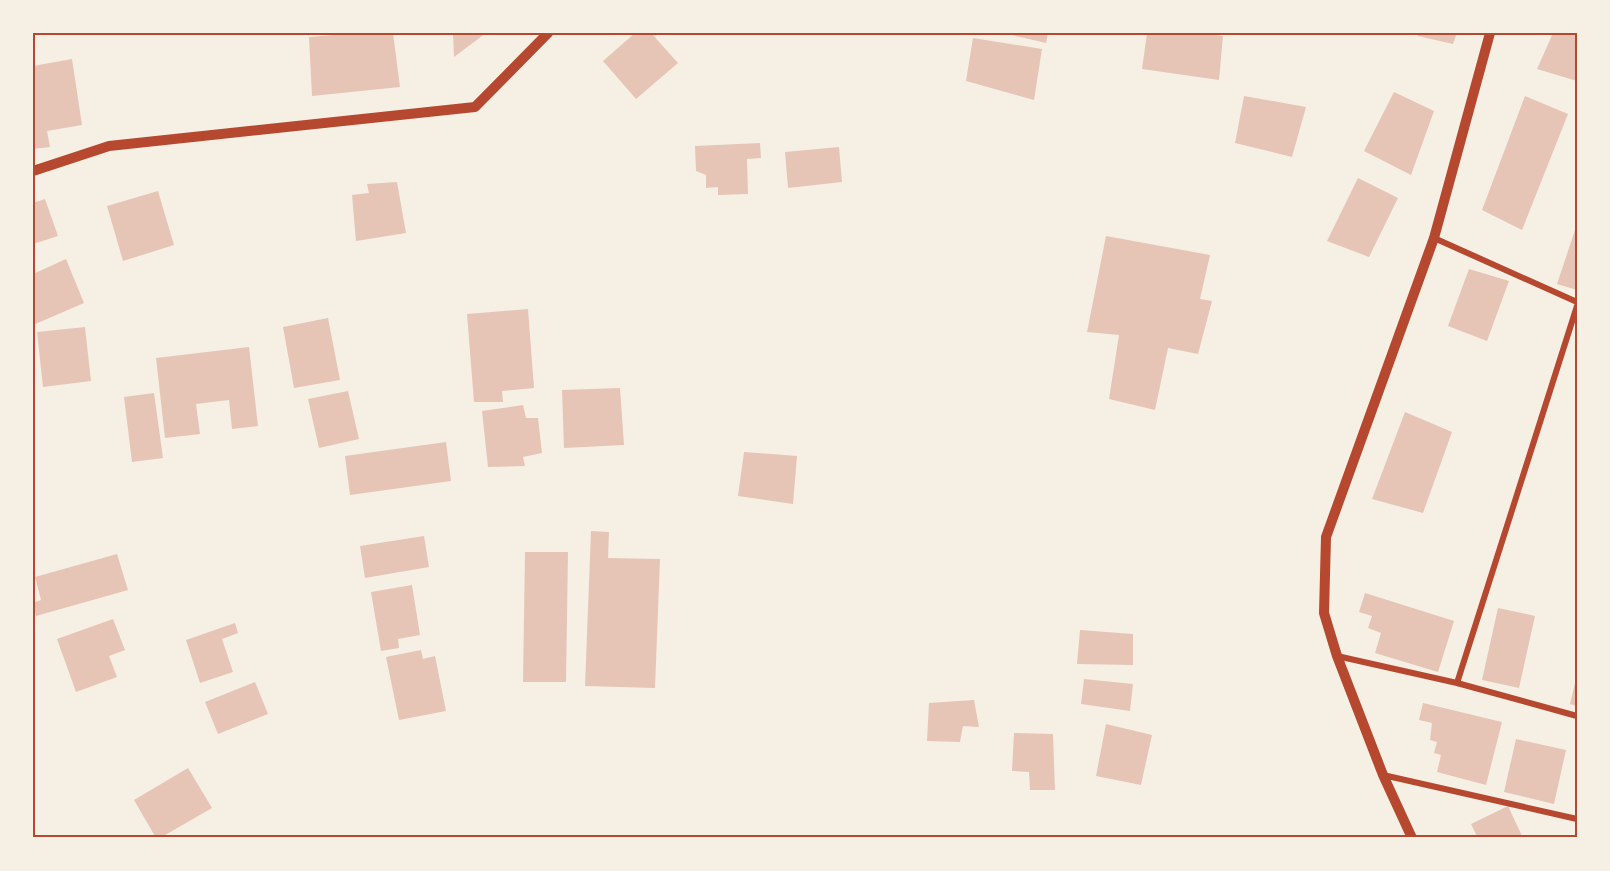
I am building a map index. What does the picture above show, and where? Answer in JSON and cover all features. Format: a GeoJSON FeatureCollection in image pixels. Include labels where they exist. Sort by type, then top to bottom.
{"type":"FeatureCollection","features":[{"type":"Feature","properties":{"kind":"street"},"geometry":{"type":"LineString","coordinates":[[33,171],[109,146],[475,107],[548,33]]}},
{"type":"Feature","properties":{"kind":"street"},"geometry":{"type":"LineString","coordinates":[[1412,838],[1383,775],[1324,613],[1326,537],[1434,238],[1490,33]]}},
{"type":"Feature","properties":{"kind":"street"},"geometry":{"type":"LineString","coordinates":[[1434,238],[1577,304],[1457,683]]}},
{"type":"Feature","properties":{"kind":"street"},"geometry":{"type":"LineString","coordinates":[[1338,656],[1457,683],[1577,716]]}},
{"type":"Feature","properties":{"kind":"street"},"geometry":{"type":"LineString","coordinates":[[1383,775],[1577,819]]}},
{"type":"Feature","properties":{"kind":"building"},"geometry":{"type":"Polygon","coordinates":[[[393,33],[400,87],[312,96],[309,37],[393,33]]]}},
{"type":"Feature","properties":{"kind":"building"},"geometry":{"type":"Polygon","coordinates":[[[453,33],[486,33],[454,57],[453,33]]]}},
{"type":"Feature","properties":{"kind":"building"},"geometry":{"type":"Polygon","coordinates":[[[635,33],[651,33],[678,63],[636,99],[603,61],[635,33]]]}},
{"type":"Feature","properties":{"kind":"building"},"geometry":{"type":"Polygon","coordinates":[[[1003,33],[1048,33],[1046,43],[1003,33]]]}},
{"type":"Feature","properties":{"kind":"building"},"geometry":{"type":"Polygon","coordinates":[[[1147,33],[1201,33],[1223,36],[1219,80],[1142,69],[1147,33]]]}},
{"type":"Feature","properties":{"kind":"building"},"geometry":{"type":"Polygon","coordinates":[[[1418,33],[1457,33],[1453,44],[1418,36],[1418,33]]]}},
{"type":"Feature","properties":{"kind":"building"},"geometry":{"type":"Polygon","coordinates":[[[1553,33],[1577,33],[1577,81],[1537,69],[1553,33]]]}},
{"type":"Feature","properties":{"kind":"building"},"geometry":{"type":"Polygon","coordinates":[[[973,38],[1042,49],[1034,100],[966,81],[973,38]]]}},
{"type":"Feature","properties":{"kind":"building"},"geometry":{"type":"Polygon","coordinates":[[[72,59],[82,125],[47,131],[50,147],[33,149],[33,66],[72,59]]]}},
{"type":"Feature","properties":{"kind":"building"},"geometry":{"type":"Polygon","coordinates":[[[1394,92],[1434,111],[1411,175],[1364,151],[1394,92]]]}},
{"type":"Feature","properties":{"kind":"building"},"geometry":{"type":"Polygon","coordinates":[[[1244,96],[1306,107],[1292,157],[1235,143],[1244,96]]]}},
{"type":"Feature","properties":{"kind":"building"},"geometry":{"type":"Polygon","coordinates":[[[1525,96],[1568,114],[1522,230],[1482,210],[1525,96]]]}},
{"type":"Feature","properties":{"kind":"building"},"geometry":{"type":"Polygon","coordinates":[[[760,143],[761,158],[747,159],[748,194],[718,195],[718,187],[706,188],[706,175],[696,171],[695,146],[760,143]]]}},
{"type":"Feature","properties":{"kind":"building"},"geometry":{"type":"Polygon","coordinates":[[[839,147],[842,182],[788,188],[785,152],[839,147]]]}},
{"type":"Feature","properties":{"kind":"building"},"geometry":{"type":"Polygon","coordinates":[[[1358,178],[1398,198],[1369,257],[1327,241],[1358,178]]]}},
{"type":"Feature","properties":{"kind":"building"},"geometry":{"type":"Polygon","coordinates":[[[397,182],[406,233],[356,241],[352,195],[369,193],[367,184],[397,182]]]}},
{"type":"Feature","properties":{"kind":"building"},"geometry":{"type":"Polygon","coordinates":[[[158,191],[174,245],[123,261],[107,206],[158,191]]]}},
{"type":"Feature","properties":{"kind":"building"},"geometry":{"type":"Polygon","coordinates":[[[45,199],[58,236],[33,244],[33,203],[45,199]]]}},
{"type":"Feature","properties":{"kind":"building"},"geometry":{"type":"Polygon","coordinates":[[[1577,224],[1577,290],[1557,284],[1577,224]]]}},
{"type":"Feature","properties":{"kind":"building"},"geometry":{"type":"Polygon","coordinates":[[[1106,236],[1210,255],[1200,299],[1212,301],[1198,354],[1168,348],[1155,410],[1109,399],[1119,335],[1087,332],[1106,236]]]}},
{"type":"Feature","properties":{"kind":"building"},"geometry":{"type":"Polygon","coordinates":[[[66,259],[84,303],[33,325],[33,274],[66,259]]]}},
{"type":"Feature","properties":{"kind":"building"},"geometry":{"type":"Polygon","coordinates":[[[1469,269],[1509,281],[1487,341],[1448,326],[1469,269]]]}},
{"type":"Feature","properties":{"kind":"building"},"geometry":{"type":"Polygon","coordinates":[[[528,309],[534,388],[502,391],[503,402],[474,402],[467,314],[528,309]]]}},
{"type":"Feature","properties":{"kind":"building"},"geometry":{"type":"Polygon","coordinates":[[[328,318],[340,380],[294,388],[283,327],[328,318]]]}},
{"type":"Feature","properties":{"kind":"building"},"geometry":{"type":"Polygon","coordinates":[[[85,327],[91,381],[43,387],[37,332],[85,327]]]}},
{"type":"Feature","properties":{"kind":"building"},"geometry":{"type":"Polygon","coordinates":[[[249,347],[258,426],[232,429],[229,400],[196,404],[200,434],[165,438],[156,358],[249,347]]]}},
{"type":"Feature","properties":{"kind":"building"},"geometry":{"type":"Polygon","coordinates":[[[620,388],[624,445],[564,448],[562,390],[620,388]]]}},
{"type":"Feature","properties":{"kind":"building"},"geometry":{"type":"Polygon","coordinates":[[[348,391],[359,439],[319,448],[308,399],[348,391]]]}},
{"type":"Feature","properties":{"kind":"building"},"geometry":{"type":"Polygon","coordinates":[[[154,393],[163,458],[132,462],[124,397],[154,393]]]}},
{"type":"Feature","properties":{"kind":"building"},"geometry":{"type":"Polygon","coordinates":[[[523,405],[526,418],[538,418],[542,453],[523,457],[525,466],[488,467],[482,411],[523,405]]]}},
{"type":"Feature","properties":{"kind":"building"},"geometry":{"type":"Polygon","coordinates":[[[1405,412],[1452,432],[1423,513],[1372,499],[1405,412]]]}},
{"type":"Feature","properties":{"kind":"building"},"geometry":{"type":"Polygon","coordinates":[[[446,442],[451,481],[350,495],[345,456],[446,442]]]}},
{"type":"Feature","properties":{"kind":"building"},"geometry":{"type":"Polygon","coordinates":[[[744,452],[797,456],[793,504],[738,496],[744,452]]]}},
{"type":"Feature","properties":{"kind":"building"},"geometry":{"type":"Polygon","coordinates":[[[591,531],[609,532],[608,558],[660,559],[655,688],[585,686],[591,531]]]}},
{"type":"Feature","properties":{"kind":"building"},"geometry":{"type":"Polygon","coordinates":[[[424,536],[429,567],[365,578],[360,546],[424,536]]]}},
{"type":"Feature","properties":{"kind":"building"},"geometry":{"type":"Polygon","coordinates":[[[525,552],[568,552],[566,682],[523,682],[525,552]]]}},
{"type":"Feature","properties":{"kind":"building"},"geometry":{"type":"Polygon","coordinates":[[[117,554],[128,590],[36,616],[33,603],[41,600],[35,577],[117,554]]]}},
{"type":"Feature","properties":{"kind":"building"},"geometry":{"type":"Polygon","coordinates":[[[412,585],[420,635],[398,639],[399,648],[381,651],[371,592],[412,585]]]}},
{"type":"Feature","properties":{"kind":"building"},"geometry":{"type":"Polygon","coordinates":[[[1365,593],[1454,621],[1438,672],[1375,653],[1381,633],[1368,628],[1372,616],[1359,612],[1365,593]]]}},
{"type":"Feature","properties":{"kind":"building"},"geometry":{"type":"Polygon","coordinates":[[[1498,608],[1535,616],[1519,688],[1482,680],[1498,608]]]}},
{"type":"Feature","properties":{"kind":"building"},"geometry":{"type":"Polygon","coordinates":[[[113,619],[125,650],[109,656],[117,677],[76,692],[57,639],[113,619]]]}},
{"type":"Feature","properties":{"kind":"building"},"geometry":{"type":"Polygon","coordinates":[[[235,623],[238,633],[222,639],[233,672],[200,683],[186,640],[235,623]]]}},
{"type":"Feature","properties":{"kind":"building"},"geometry":{"type":"Polygon","coordinates":[[[1080,630],[1133,634],[1133,665],[1077,664],[1080,630]]]}},
{"type":"Feature","properties":{"kind":"building"},"geometry":{"type":"Polygon","coordinates":[[[421,650],[423,659],[435,656],[446,711],[399,720],[386,657],[421,650]]]}},
{"type":"Feature","properties":{"kind":"building"},"geometry":{"type":"Polygon","coordinates":[[[1084,679],[1133,684],[1130,711],[1081,704],[1084,679]]]}},
{"type":"Feature","properties":{"kind":"building"},"geometry":{"type":"Polygon","coordinates":[[[1577,679],[1577,706],[1570,704],[1577,679]]]}},
{"type":"Feature","properties":{"kind":"building"},"geometry":{"type":"Polygon","coordinates":[[[255,682],[268,714],[218,734],[205,702],[255,682]]]}},
{"type":"Feature","properties":{"kind":"building"},"geometry":{"type":"Polygon","coordinates":[[[974,700],[979,727],[963,726],[960,742],[927,741],[929,703],[974,700]]]}},
{"type":"Feature","properties":{"kind":"building"},"geometry":{"type":"Polygon","coordinates":[[[1423,703],[1502,722],[1486,785],[1437,772],[1441,755],[1434,753],[1437,742],[1430,740],[1432,723],[1419,720],[1423,703]]]}},
{"type":"Feature","properties":{"kind":"building"},"geometry":{"type":"Polygon","coordinates":[[[1106,724],[1152,735],[1141,785],[1096,776],[1106,724]]]}},
{"type":"Feature","properties":{"kind":"building"},"geometry":{"type":"Polygon","coordinates":[[[1014,733],[1053,734],[1055,790],[1030,790],[1029,772],[1012,771],[1014,733]]]}},
{"type":"Feature","properties":{"kind":"building"},"geometry":{"type":"Polygon","coordinates":[[[1516,739],[1566,750],[1554,804],[1504,792],[1516,739]]]}},
{"type":"Feature","properties":{"kind":"building"},"geometry":{"type":"Polygon","coordinates":[[[188,768],[212,808],[160,838],[156,838],[134,800],[188,768]]]}},
{"type":"Feature","properties":{"kind":"building"},"geometry":{"type":"Polygon","coordinates":[[[1508,806],[1523,838],[1478,838],[1471,824],[1508,806]]]}}]}
